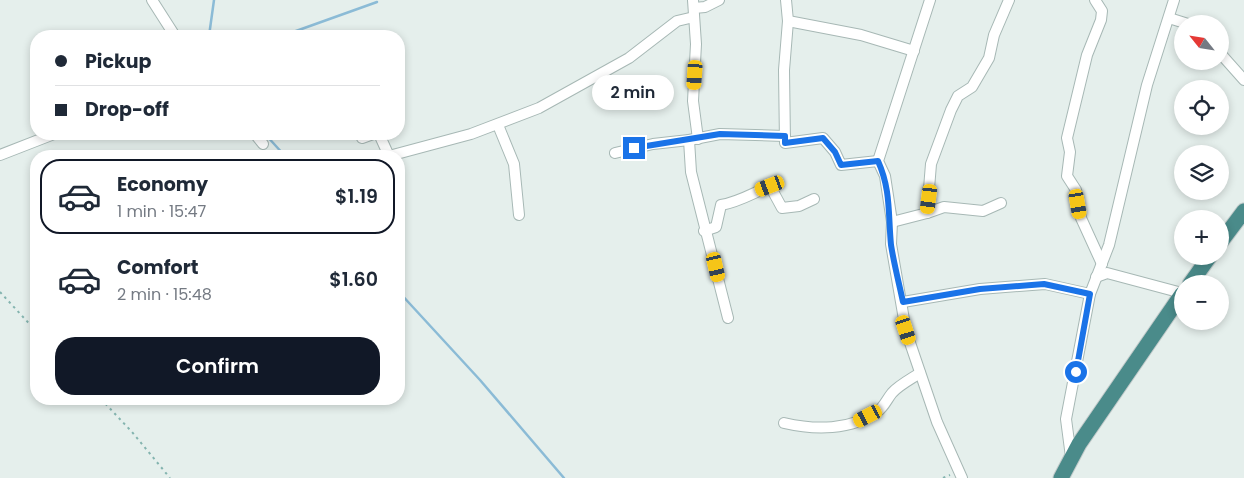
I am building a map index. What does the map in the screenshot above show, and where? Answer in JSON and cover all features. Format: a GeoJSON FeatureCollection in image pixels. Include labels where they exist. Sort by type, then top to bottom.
{"type":"FeatureCollection","features":[{"type":"Feature","properties":{"kind":"highway"},"geometry":{"type":"LineString","coordinates":[[1229,231],[1244,210]]}},
{"type":"Feature","properties":{"kind":"highway"},"geometry":{"type":"LineString","coordinates":[[1061,478],[1071,457],[1174,305]]}},
{"type":"Feature","properties":{"kind":"street"},"geometry":{"type":"LineString","coordinates":[[152,0],[171,30]]}},
{"type":"Feature","properties":{"kind":"street"},"geometry":{"type":"LineString","coordinates":[[405,152],[447,142],[498,125],[539,108],[629,58],[694,8],[705,7],[719,0]]}},
{"type":"Feature","properties":{"kind":"street"},"geometry":{"type":"LineString","coordinates":[[786,0],[788,21],[784,70],[785,143],[823,138],[835,152],[841,165],[878,161]]}},
{"type":"Feature","properties":{"kind":"street"},"geometry":{"type":"LineString","coordinates":[[930,0],[878,161],[885,176],[892,222],[891,244],[903,302],[906,330],[937,422],[962,478]]}},
{"type":"Feature","properties":{"kind":"street"},"geometry":{"type":"LineString","coordinates":[[927,213],[931,164],[951,110],[958,96],[972,87],[988,58],[994,35],[1008,0]]}},
{"type":"Feature","properties":{"kind":"street"},"geometry":{"type":"LineString","coordinates":[[1095,0],[1102,11],[1101,20],[1087,55],[1067,138],[1070,152],[1067,176],[1076,190],[1081,218],[1102,264]]}},
{"type":"Feature","properties":{"kind":"street"},"geometry":{"type":"LineString","coordinates":[[1071,457],[1066,418],[1090,294],[1109,245],[1147,85],[1174,0]]}},
{"type":"Feature","properties":{"kind":"street"},"geometry":{"type":"LineString","coordinates":[[694,8],[696,44],[691,172],[704,231],[716,267],[728,318]]}},
{"type":"Feature","properties":{"kind":"street"},"geometry":{"type":"LineString","coordinates":[[1169,18],[1174,20]]}},
{"type":"Feature","properties":{"kind":"street"},"geometry":{"type":"LineString","coordinates":[[788,21],[852,33],[914,51]]}},
{"type":"Feature","properties":{"kind":"street"},"geometry":{"type":"LineString","coordinates":[[1229,63],[1244,80]]}},
{"type":"Feature","properties":{"kind":"street"},"geometry":{"type":"LineString","coordinates":[[498,125],[514,164],[519,214]]}},
{"type":"Feature","properties":{"kind":"street"},"geometry":{"type":"LineString","coordinates":[[615,154],[653,144],[738,133],[785,136]]}},
{"type":"Feature","properties":{"kind":"street"},"geometry":{"type":"LineString","coordinates":[[0,155],[39,140]]}},
{"type":"Feature","properties":{"kind":"street"},"geometry":{"type":"LineString","coordinates":[[259,140],[262,144]]}},
{"type":"Feature","properties":{"kind":"street"},"geometry":{"type":"LineString","coordinates":[[704,231],[716,227],[721,204],[739,202],[747,195],[770,186],[782,208],[799,206],[814,199]]}},
{"type":"Feature","properties":{"kind":"street"},"geometry":{"type":"LineString","coordinates":[[892,222],[944,207],[983,211],[1001,203]]}},
{"type":"Feature","properties":{"kind":"street"},"geometry":{"type":"LineString","coordinates":[[1096,277],[1107,273],[1174,291]]}},
{"type":"Feature","properties":{"kind":"street"},"geometry":{"type":"LineString","coordinates":[[903,302],[980,289],[1044,284],[1090,294]]}},
{"type":"Feature","properties":{"kind":"street"},"geometry":{"type":"LineString","coordinates":[[784,422],[801,427],[839,427],[859,420],[878,411],[893,392],[920,372]]}},
{"type":"Feature","properties":{"kind":"path"},"geometry":{"type":"LineString","coordinates":[[0,292],[30,324]]}},
{"type":"Feature","properties":{"kind":"path"},"geometry":{"type":"LineString","coordinates":[[107,405],[170,478]]}},
{"type":"Feature","properties":{"kind":"waterway"},"geometry":{"type":"LineString","coordinates":[[210,30],[214,0]]}},
{"type":"Feature","properties":{"kind":"waterway"},"geometry":{"type":"LineString","coordinates":[[299,30],[377,2]]}},
{"type":"Feature","properties":{"kind":"waterway"},"geometry":{"type":"LineString","coordinates":[[270,140],[280,150]]}},
{"type":"Feature","properties":{"kind":"waterway"},"geometry":{"type":"LineString","coordinates":[[405,299],[480,380],[564,478]]}},
{"type":"Feature","properties":{"kind":"route"},"geometry":{"type":"LineString","coordinates":[[634,148],[720,134],[738,133],[785,136],[785,143],[823,138],[835,152],[841,165],[878,161],[885,176],[892,222],[891,244],[903,302],[980,289],[1044,284],[1090,294],[1076,372]]}}]}
